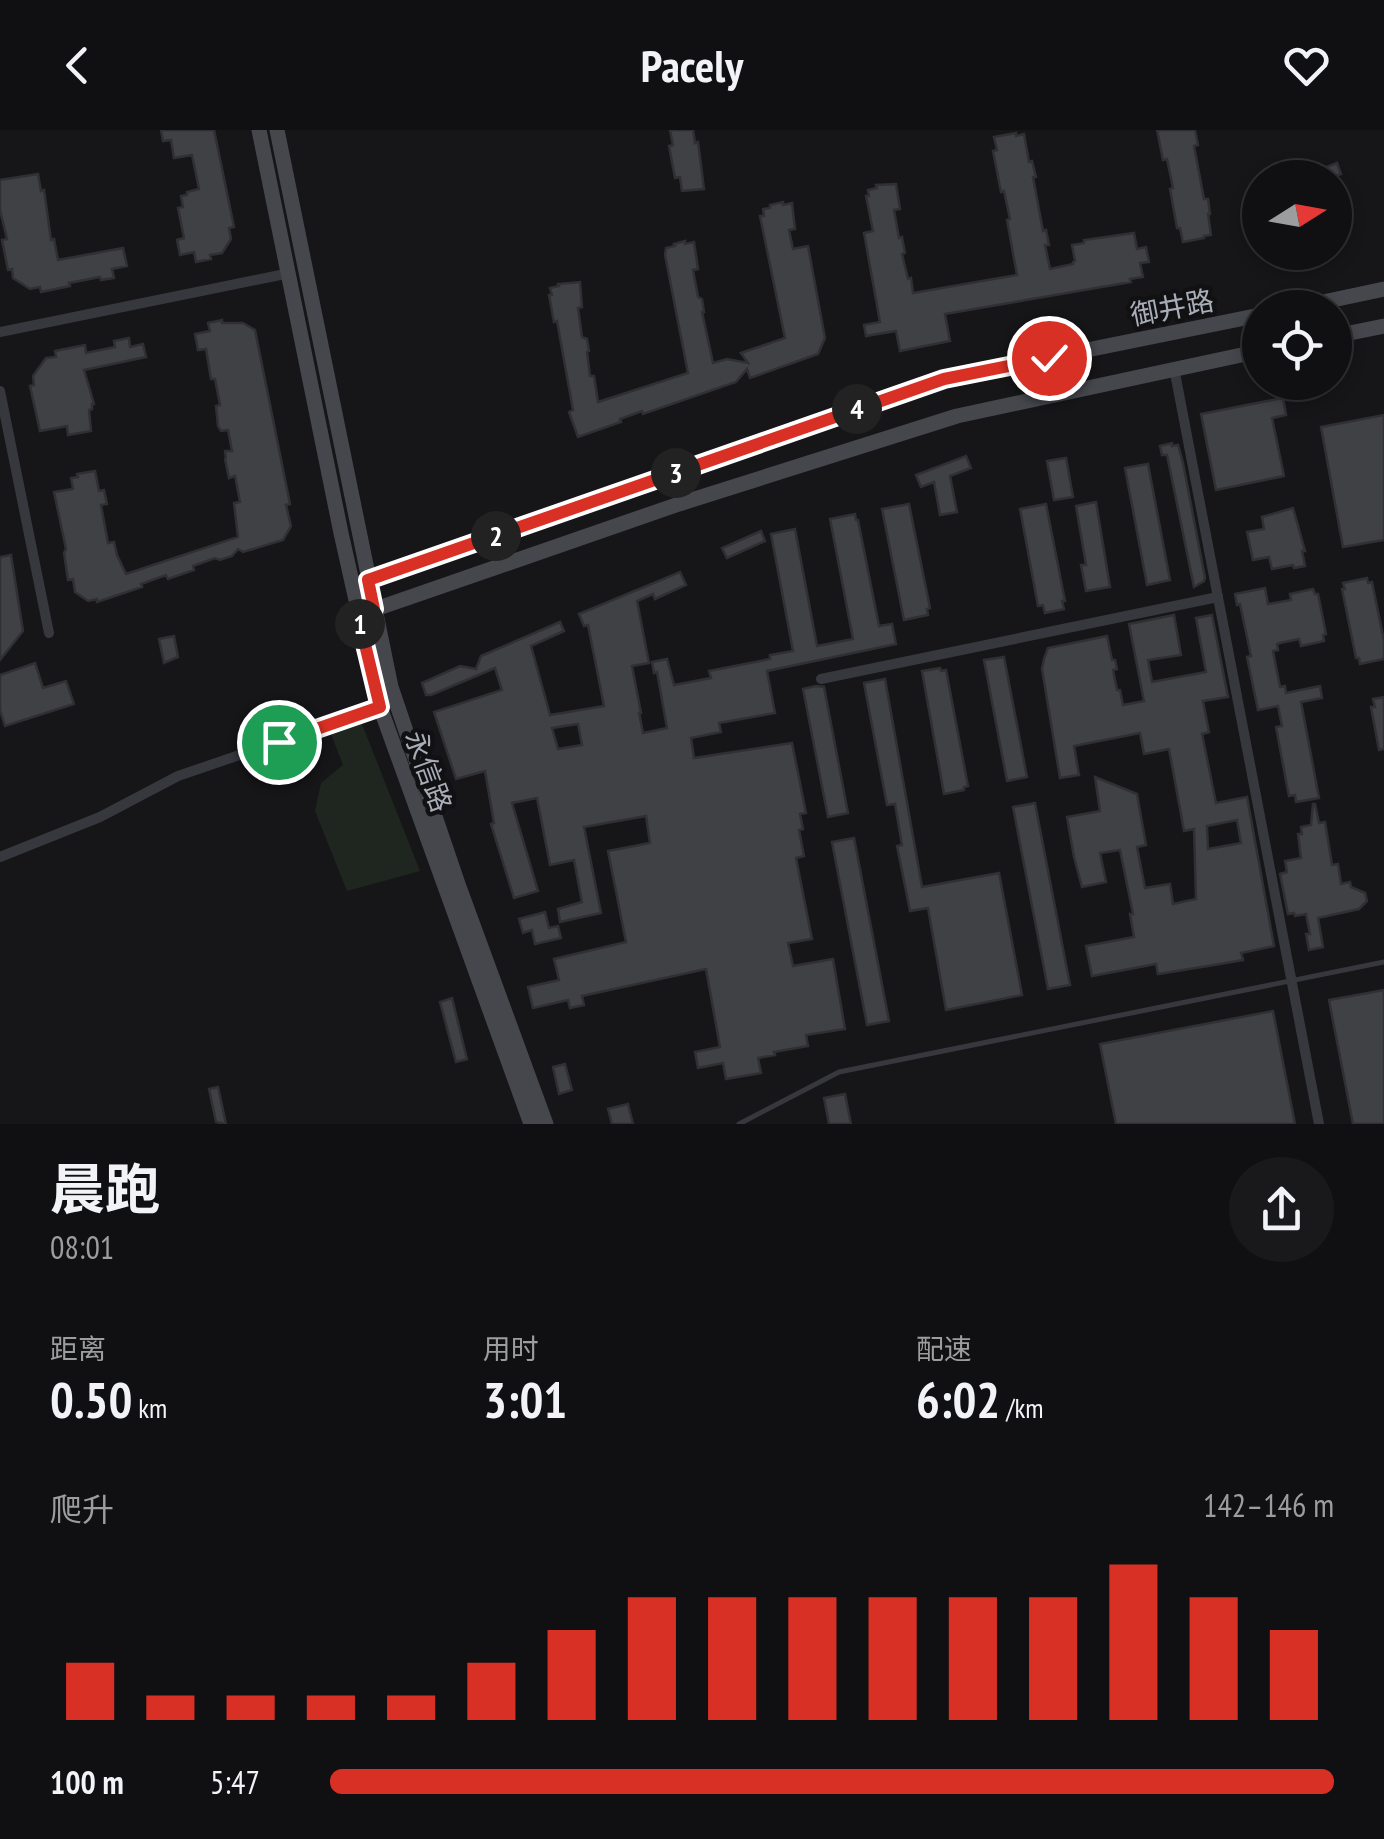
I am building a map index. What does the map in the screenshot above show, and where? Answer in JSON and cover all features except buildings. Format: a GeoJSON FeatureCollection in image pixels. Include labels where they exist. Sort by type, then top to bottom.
{"type":"FeatureCollection","features":[{"type":"Feature","properties":{"kind":"street","name":"永信路"},"geometry":{"type":"LineString","coordinates":[[260,130],[352,586],[366,612],[458,884],[546,1124]]}},
{"type":"Feature","properties":{"kind":"street","name":"永信路"},"geometry":{"type":"LineString","coordinates":[[277,130],[368,580],[366,612],[380,707],[531,1124]]}},
{"type":"Feature","properties":{"kind":"street"},"geometry":{"type":"LineString","coordinates":[[0,332],[290,273]]}},
{"type":"Feature","properties":{"kind":"street"},"geometry":{"type":"LineString","coordinates":[[1352,296],[1384,290]]}},
{"type":"Feature","properties":{"kind":"street","name":"御井路"},"geometry":{"type":"LineString","coordinates":[[352,586],[944,379],[1242,318]]}},
{"type":"Feature","properties":{"kind":"street"},"geometry":{"type":"LineString","coordinates":[[1352,333],[1384,326]]}},
{"type":"Feature","properties":{"kind":"street"},"geometry":{"type":"LineString","coordinates":[[366,612],[679,504],[957,416],[1242,354]]}},
{"type":"Feature","properties":{"kind":"street"},"geometry":{"type":"LineString","coordinates":[[1174,368],[1319,1124]]}},
{"type":"Feature","properties":{"kind":"street"},"geometry":{"type":"LineString","coordinates":[[0,392],[48,633]]}},
{"type":"Feature","properties":{"kind":"street"},"geometry":{"type":"LineString","coordinates":[[820,679],[1218,597]]}},
{"type":"Feature","properties":{"kind":"street"},"geometry":{"type":"LineString","coordinates":[[0,857],[100,817],[178,776],[380,707]]}},
{"type":"Feature","properties":{"kind":"lane"},"geometry":{"type":"LineString","coordinates":[[740,1124],[838,1072],[1384,962]]}},
{"type":"Feature","properties":{"kind":"shaded area"},"geometry":{"type":"Polygon","coordinates":[[[360,719],[420,871],[347,891],[315,811],[321,783],[343,765],[330,731],[360,719]]]}},
{"type":"Feature","properties":{"kind":"route"},"geometry":{"type":"LineString","coordinates":[[279,742],[380,707],[358,615],[374,609],[368,580],[944,379],[1049,358]]}}]}
